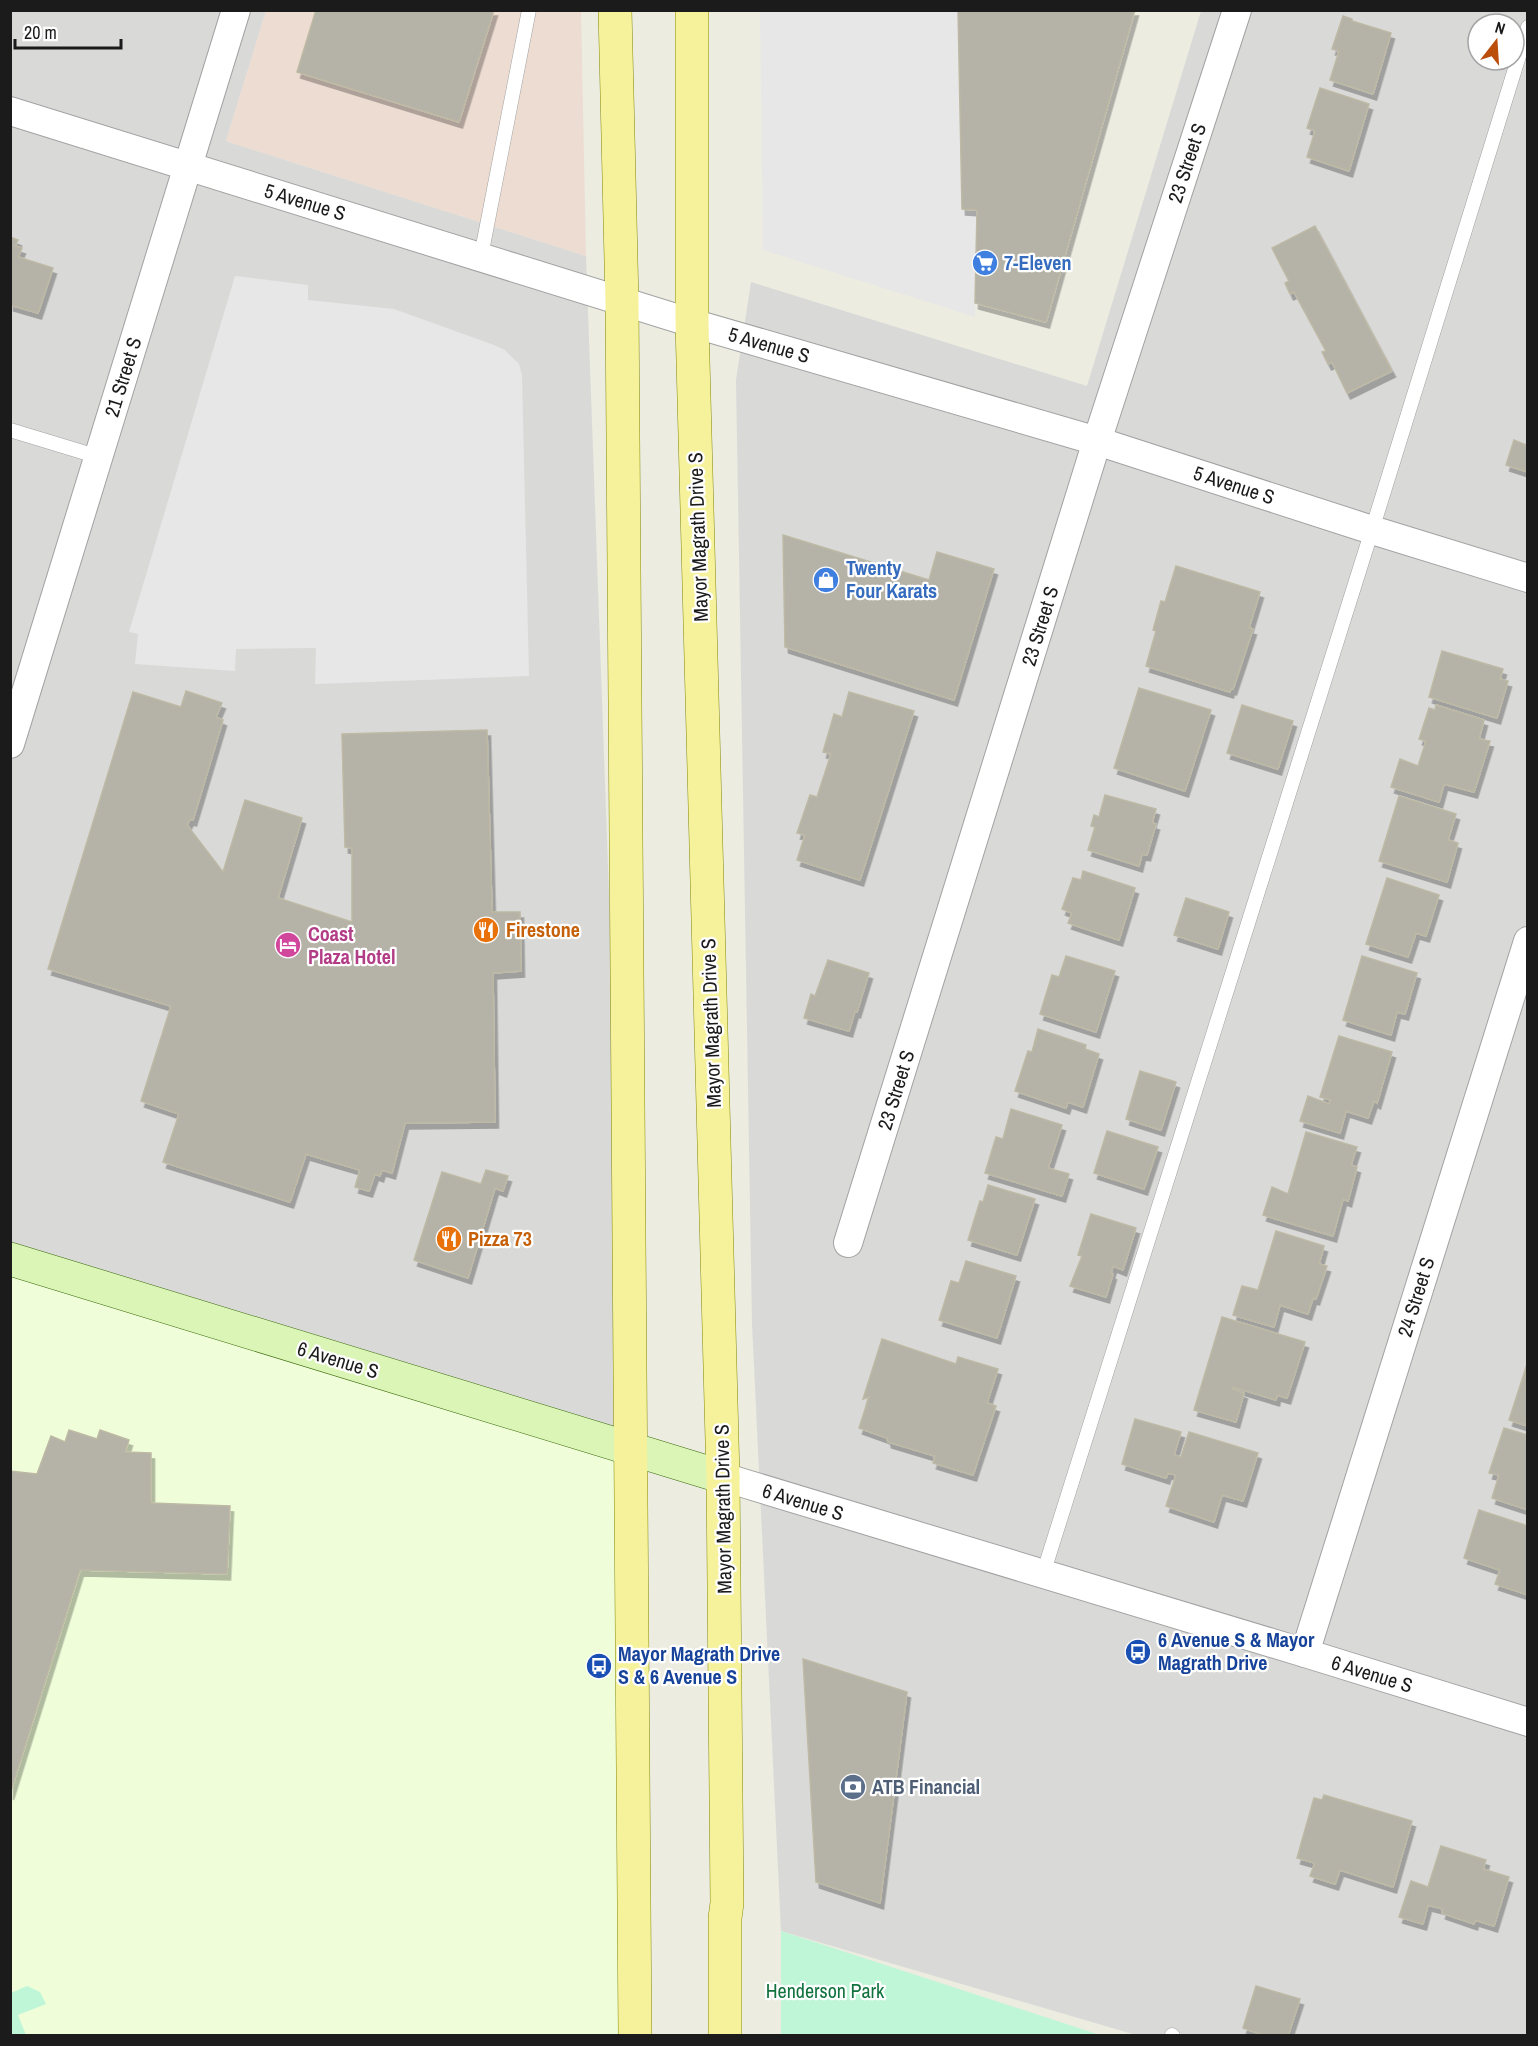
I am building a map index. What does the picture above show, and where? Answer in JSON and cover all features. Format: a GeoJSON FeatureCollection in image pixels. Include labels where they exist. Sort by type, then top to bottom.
{"type":"FeatureCollection","features":[{"type":"Feature","properties":{"kind":"main road"},"geometry":{"type":"LineString","coordinates":[[615,10],[622,302],[635,2036]]}},
{"type":"Feature","properties":{"kind":"main road","name":"Mayor Magrath Drive S"},"geometry":{"type":"LineString","coordinates":[[692,10],[692,323],[723,1478],[727,1903],[725,2036]]}},
{"type":"Feature","properties":{"kind":"main road","name":"6 Avenue S"},"geometry":{"type":"LineString","coordinates":[[10,1259],[723,1478]]}},
{"type":"Feature","properties":{"kind":"street","name":"21 Street S"},"geometry":{"type":"LineString","coordinates":[[10,744],[236,10]]}},
{"type":"Feature","properties":{"kind":"street","name":"23 Street S"},"geometry":{"type":"LineString","coordinates":[[849,1243],[1097,441],[1237,10]]}},
{"type":"Feature","properties":{"kind":"street","name":"5 Avenue S"},"geometry":{"type":"LineString","coordinates":[[10,111],[481,256],[622,302],[1097,441],[1527,578]]}},
{"type":"Feature","properties":{"kind":"street","name":"24 Street S"},"geometry":{"type":"LineString","coordinates":[[1305,1653],[1527,942]]}},
{"type":"Feature","properties":{"kind":"street","name":"6 Avenue S"},"geometry":{"type":"LineString","coordinates":[[723,1478],[1527,1722]]}},
{"type":"Feature","properties":{"kind":"lane"},"geometry":{"type":"LineString","coordinates":[[481,256],[529,10]]}},
{"type":"Feature","properties":{"kind":"lane"},"geometry":{"type":"LineString","coordinates":[[1043,1574],[1372,530],[1527,27]]}},
{"type":"Feature","properties":{"kind":"lane"},"geometry":{"type":"LineString","coordinates":[[10,430],[99,458]]}},
{"type":"Feature","properties":{"kind":"shaded area"},"geometry":{"type":"Polygon","coordinates":[[[11,11],[266,11],[226,141],[586,256],[629,1450],[11,2036],[11,11]]]}},
{"type":"Feature","properties":{"kind":"shaded area"},"geometry":{"type":"Polygon","coordinates":[[[266,11],[581,11],[586,256],[226,141],[266,11]]]}},
{"type":"Feature","properties":{"kind":"shaded area"},"geometry":{"type":"Polygon","coordinates":[[[760,11],[958,11],[963,209],[977,210],[975,317],[763,250],[760,11]]]}},
{"type":"Feature","properties":{"kind":"shaded area"},"geometry":{"type":"Polygon","coordinates":[[[1201,11],[1527,11],[1527,2035],[1136,2035],[781,1931],[752,1324],[736,380],[751,282],[1087,386],[1201,11]]]}},
{"type":"Feature","properties":{"kind":"shaded area"},"geometry":{"type":"Polygon","coordinates":[[[235,276],[308,285],[308,300],[394,309],[494,345],[505,350],[519,364],[522,375],[529,676],[315,684],[316,648],[236,649],[235,671],[135,664],[138,634],[129,632],[235,276]]]}},
{"type":"Feature","properties":{"kind":"shaded area"},"geometry":{"type":"Polygon","coordinates":[[[10,1259],[629,1450],[635,2035],[11,2035],[10,1259]]]}},
{"type":"Feature","properties":{"kind":"green space","name":"Henderson Park"},"geometry":{"type":"Polygon","coordinates":[[[781,1931],[1100,2035],[781,2035],[781,1931]]]}},
{"type":"Feature","properties":{"kind":"green space"},"geometry":{"type":"Polygon","coordinates":[[[27,1986],[40,1992],[46,2004],[18,2015],[26,2035],[11,2035],[11,1993],[27,1986]]]}},
{"type":"Feature","properties":{"kind":"building"},"geometry":{"type":"Polygon","coordinates":[[[316,10],[494,10],[459,122],[297,72],[316,10]]]}},
{"type":"Feature","properties":{"kind":"building"},"geometry":{"type":"Polygon","coordinates":[[[958,10],[1135,10],[1046,322],[975,303],[977,210],[962,209],[958,10]]]}},
{"type":"Feature","properties":{"kind":"building"},"geometry":{"type":"Polygon","coordinates":[[[1343,16],[1391,33],[1373,94],[1330,80],[1339,51],[1332,49],[1343,16]]]}},
{"type":"Feature","properties":{"kind":"building"},"geometry":{"type":"Polygon","coordinates":[[[1320,88],[1369,104],[1349,171],[1307,157],[1315,131],[1307,128],[1320,88]]]}},
{"type":"Feature","properties":{"kind":"building"},"geometry":{"type":"Polygon","coordinates":[[[1315,226],[1392,371],[1347,393],[1332,362],[1328,364],[1322,352],[1326,351],[1294,292],[1290,294],[1285,283],[1289,281],[1272,248],[1315,226]]]}},
{"type":"Feature","properties":{"kind":"building"},"geometry":{"type":"Polygon","coordinates":[[[10,237],[18,240],[15,246],[22,248],[18,257],[53,268],[38,313],[10,305],[10,237]]]}},
{"type":"Feature","properties":{"kind":"building"},"geometry":{"type":"Polygon","coordinates":[[[1528,439],[1528,472],[1506,465],[1514,440],[1526,445],[1528,439]]]}},
{"type":"Feature","properties":{"kind":"building"},"geometry":{"type":"Polygon","coordinates":[[[783,535],[929,580],[937,552],[994,569],[954,700],[785,647],[783,535]]]}},
{"type":"Feature","properties":{"kind":"building"},"geometry":{"type":"Polygon","coordinates":[[[1176,566],[1260,592],[1249,628],[1253,629],[1230,692],[1146,666],[1156,631],[1153,630],[1161,601],[1165,602],[1176,566]]]}},
{"type":"Feature","properties":{"kind":"building"},"geometry":{"type":"Polygon","coordinates":[[[1442,651],[1503,669],[1500,679],[1508,681],[1497,718],[1429,697],[1442,651]]]}},
{"type":"Feature","properties":{"kind":"building"},"geometry":{"type":"Polygon","coordinates":[[[1139,688],[1211,710],[1185,791],[1114,768],[1139,688]]]}},
{"type":"Feature","properties":{"kind":"building","name":"Coast Plaza Hotel"},"geometry":{"type":"Polygon","coordinates":[[[186,691],[222,703],[216,717],[223,720],[193,820],[190,819],[187,825],[223,872],[245,800],[302,818],[278,898],[352,922],[352,848],[345,847],[342,734],[487,730],[492,912],[520,912],[521,971],[493,973],[495,1122],[405,1123],[392,1173],[382,1170],[380,1176],[375,1174],[369,1191],[355,1187],[360,1170],[306,1154],[290,1202],[163,1162],[179,1114],[141,1101],[171,1006],[48,969],[133,692],[181,707],[186,691]]]}},
{"type":"Feature","properties":{"kind":"building"},"geometry":{"type":"Polygon","coordinates":[[[849,692],[914,711],[860,880],[797,860],[805,835],[797,833],[810,795],[817,797],[831,754],[823,752],[834,714],[842,717],[849,692]]]}},
{"type":"Feature","properties":{"kind":"building"},"geometry":{"type":"Polygon","coordinates":[[[1242,705],[1293,721],[1278,769],[1227,753],[1242,705]]]}},
{"type":"Feature","properties":{"kind":"building"},"geometry":{"type":"Polygon","coordinates":[[[1436,705],[1484,720],[1479,739],[1490,741],[1474,792],[1444,784],[1439,802],[1391,787],[1400,759],[1418,766],[1426,741],[1419,739],[1429,708],[1435,710],[1436,705]]]}},
{"type":"Feature","properties":{"kind":"building"},"geometry":{"type":"Polygon","coordinates":[[[1105,795],[1156,809],[1152,823],[1156,824],[1147,855],[1142,854],[1139,866],[1088,850],[1095,827],[1091,826],[1094,815],[1099,817],[1105,795]]]}},
{"type":"Feature","properties":{"kind":"building"},"geometry":{"type":"Polygon","coordinates":[[[1399,796],[1456,814],[1448,840],[1458,843],[1447,882],[1379,861],[1399,796]]]}},
{"type":"Feature","properties":{"kind":"building"},"geometry":{"type":"Polygon","coordinates":[[[1083,871],[1135,888],[1119,940],[1068,923],[1072,913],[1062,909],[1073,878],[1081,880],[1083,871]]]}},
{"type":"Feature","properties":{"kind":"building"},"geometry":{"type":"Polygon","coordinates":[[[1387,878],[1439,895],[1426,936],[1416,933],[1408,957],[1366,944],[1387,878]]]}},
{"type":"Feature","properties":{"kind":"building"},"geometry":{"type":"Polygon","coordinates":[[[1186,898],[1229,912],[1218,949],[1174,935],[1186,898]]]}},
{"type":"Feature","properties":{"kind":"building"},"geometry":{"type":"Polygon","coordinates":[[[1066,956],[1115,971],[1096,1032],[1040,1014],[1052,975],[1059,977],[1066,956]]]}},
{"type":"Feature","properties":{"kind":"building"},"geometry":{"type":"Polygon","coordinates":[[[1362,956],[1417,973],[1405,1014],[1397,1012],[1391,1035],[1343,1020],[1362,956]]]}},
{"type":"Feature","properties":{"kind":"building"},"geometry":{"type":"Polygon","coordinates":[[[828,960],[869,973],[849,1031],[804,1018],[811,994],[815,996],[828,960]]]}},
{"type":"Feature","properties":{"kind":"building"},"geometry":{"type":"Polygon","coordinates":[[[1038,1029],[1086,1045],[1085,1049],[1099,1054],[1083,1107],[1068,1102],[1066,1108],[1015,1091],[1028,1051],[1032,1052],[1038,1029]]]}},
{"type":"Feature","properties":{"kind":"building"},"geometry":{"type":"Polygon","coordinates":[[[1339,1036],[1392,1052],[1377,1103],[1374,1101],[1368,1118],[1346,1111],[1340,1133],[1300,1121],[1308,1096],[1329,1104],[1331,1100],[1320,1097],[1339,1036]]]}},
{"type":"Feature","properties":{"kind":"building"},"geometry":{"type":"Polygon","coordinates":[[[1140,1071],[1176,1082],[1161,1130],[1126,1119],[1140,1071]]]}},
{"type":"Feature","properties":{"kind":"building"},"geometry":{"type":"Polygon","coordinates":[[[1011,1109],[1062,1125],[1048,1168],[1069,1174],[1062,1196],[985,1173],[996,1137],[1003,1139],[1011,1109]]]}},
{"type":"Feature","properties":{"kind":"building"},"geometry":{"type":"Polygon","coordinates":[[[1107,1131],[1158,1147],[1144,1189],[1094,1173],[1107,1131]]]}},
{"type":"Feature","properties":{"kind":"building"},"geometry":{"type":"Polygon","coordinates":[[[1306,1132],[1357,1147],[1351,1165],[1357,1167],[1348,1201],[1343,1199],[1333,1236],[1263,1215],[1272,1187],[1288,1194],[1306,1132]]]}},
{"type":"Feature","properties":{"kind":"building"},"geometry":{"type":"Polygon","coordinates":[[[486,1170],[508,1176],[503,1191],[495,1188],[468,1278],[414,1260],[442,1172],[481,1184],[486,1170]]]}},
{"type":"Feature","properties":{"kind":"building"},"geometry":{"type":"Polygon","coordinates":[[[988,1185],[1035,1199],[1017,1255],[968,1240],[980,1201],[983,1202],[988,1185]]]}},
{"type":"Feature","properties":{"kind":"building"},"geometry":{"type":"Polygon","coordinates":[[[1091,1214],[1136,1228],[1123,1270],[1113,1266],[1106,1297],[1070,1286],[1082,1256],[1078,1255],[1091,1214]]]}},
{"type":"Feature","properties":{"kind":"building"},"geometry":{"type":"Polygon","coordinates":[[[1276,1231],[1324,1246],[1319,1264],[1327,1266],[1316,1299],[1313,1298],[1308,1314],[1280,1305],[1274,1327],[1233,1315],[1242,1286],[1258,1290],[1276,1231]]]}},
{"type":"Feature","properties":{"kind":"building"},"geometry":{"type":"Polygon","coordinates":[[[966,1261],[1016,1276],[997,1338],[939,1320],[951,1281],[959,1283],[966,1261]]]}},
{"type":"Feature","properties":{"kind":"building"},"geometry":{"type":"Polygon","coordinates":[[[1222,1317],[1305,1342],[1287,1398],[1277,1395],[1276,1400],[1233,1387],[1232,1389],[1244,1393],[1236,1422],[1194,1410],[1222,1317]]]}},
{"type":"Feature","properties":{"kind":"building"},"geometry":{"type":"Polygon","coordinates":[[[882,1339],[956,1364],[958,1357],[998,1369],[987,1403],[996,1406],[973,1475],[933,1463],[935,1456],[888,1442],[887,1438],[859,1428],[869,1397],[863,1399],[882,1339]]]}},
{"type":"Feature","properties":{"kind":"building"},"geometry":{"type":"Polygon","coordinates":[[[1528,1361],[1528,1426],[1509,1420],[1528,1361]]]}},
{"type":"Feature","properties":{"kind":"building"},"geometry":{"type":"Polygon","coordinates":[[[1135,1419],[1181,1432],[1174,1455],[1181,1457],[1189,1432],[1258,1453],[1243,1501],[1222,1495],[1214,1522],[1166,1506],[1176,1475],[1168,1473],[1166,1478],[1122,1464],[1135,1419]]]}},
{"type":"Feature","properties":{"kind":"building"},"geometry":{"type":"Polygon","coordinates":[[[1504,1428],[1528,1435],[1528,1510],[1492,1498],[1499,1475],[1489,1473],[1504,1428]]]}},
{"type":"Feature","properties":{"kind":"building"},"geometry":{"type":"Polygon","coordinates":[[[69,1430],[97,1439],[100,1430],[129,1440],[125,1452],[151,1453],[151,1503],[230,1506],[227,1574],[80,1570],[10,1794],[10,1471],[37,1474],[51,1436],[65,1442],[69,1430]]]}},
{"type":"Feature","properties":{"kind":"building"},"geometry":{"type":"Polygon","coordinates":[[[1479,1510],[1528,1526],[1528,1595],[1495,1584],[1500,1570],[1464,1558],[1479,1510]]]}},
{"type":"Feature","properties":{"kind":"building","name":"ATB Financial"},"geometry":{"type":"Polygon","coordinates":[[[803,1659],[907,1692],[880,1903],[816,1882],[803,1659]]]}},
{"type":"Feature","properties":{"kind":"building"},"geometry":{"type":"Polygon","coordinates":[[[1324,1795],[1412,1821],[1393,1887],[1340,1870],[1335,1884],[1310,1876],[1315,1863],[1297,1858],[1314,1798],[1322,1800],[1324,1795]]]}},
{"type":"Feature","properties":{"kind":"building"},"geometry":{"type":"Polygon","coordinates":[[[1441,1846],[1486,1860],[1483,1869],[1509,1877],[1494,1926],[1475,1920],[1474,1924],[1442,1913],[1443,1909],[1428,1905],[1423,1924],[1399,1917],[1411,1881],[1428,1887],[1441,1846]]]}},
{"type":"Feature","properties":{"kind":"building"},"geometry":{"type":"Polygon","coordinates":[[[1256,1986],[1300,1999],[1288,2036],[1266,2036],[1243,2028],[1256,1986]]]}},
{"type":"Feature","properties":{"kind":"place","name":"7-Eleven"},"geometry":{"type":"Point","coordinates":[985,263]}},
{"type":"Feature","properties":{"kind":"place","name":"Twenty Four Karats"},"geometry":{"type":"Point","coordinates":[826,580]}},
{"type":"Feature","properties":{"kind":"place","name":"Firestone"},"geometry":{"type":"Point","coordinates":[486,930]}},
{"type":"Feature","properties":{"kind":"place","name":"Coast Plaza Hotel"},"geometry":{"type":"Point","coordinates":[288,945]}},
{"type":"Feature","properties":{"kind":"place","name":"Pizza 73"},"geometry":{"type":"Point","coordinates":[449,1239]}},
{"type":"Feature","properties":{"kind":"place","name":"6 Avenue S & Mayor Magrath Drive"},"geometry":{"type":"Point","coordinates":[1138,1652]}},
{"type":"Feature","properties":{"kind":"place","name":"Mayor Magrath Drive S & 6 Avenue S"},"geometry":{"type":"Point","coordinates":[599,1666]}},
{"type":"Feature","properties":{"kind":"place","name":"ATB Financial"},"geometry":{"type":"Point","coordinates":[853,1787]}}]}
